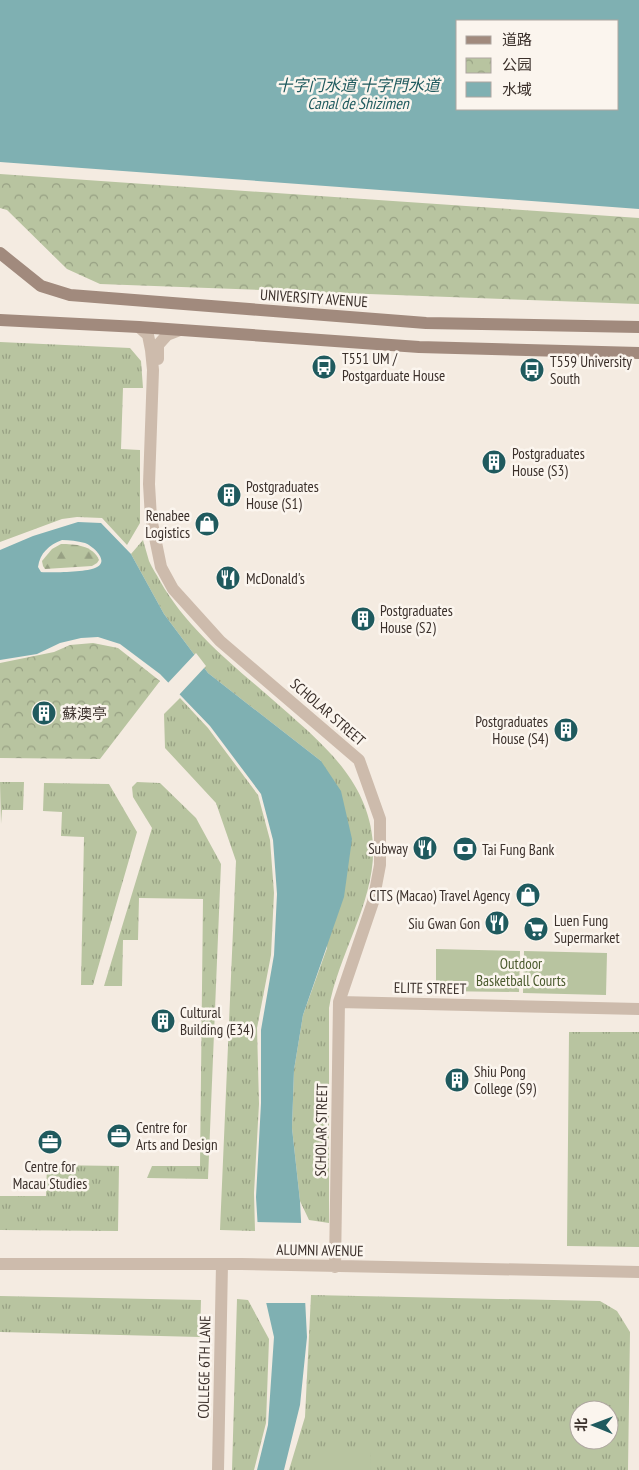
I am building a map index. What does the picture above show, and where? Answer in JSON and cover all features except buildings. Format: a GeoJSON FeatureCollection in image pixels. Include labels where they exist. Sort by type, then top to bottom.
{"type":"FeatureCollection","features":[{"type":"Feature","properties":{"kind":"main road","name":"UNIVERSITY AVENUE"},"geometry":{"type":"LineString","coordinates":[[0,253],[41,286],[70,295],[426,323],[639,327]]}},
{"type":"Feature","properties":{"kind":"main road"},"geometry":{"type":"LineString","coordinates":[[0,320],[139,327],[419,347],[639,353]]}},
{"type":"Feature","properties":{"kind":"street"},"geometry":{"type":"LineString","coordinates":[[139,327],[148,335],[151,344],[153,370]]}},
{"type":"Feature","properties":{"kind":"street"},"geometry":{"type":"LineString","coordinates":[[153,370],[158,357],[158,345],[167,335],[180,330]]}},
{"type":"Feature","properties":{"kind":"street","name":"SCHOLAR STREET"},"geometry":{"type":"LineString","coordinates":[[153,370],[151,518],[161,567],[173,589],[220,641],[359,760],[380,818],[380,866],[374,902],[339,1002],[332,1267]]}},
{"type":"Feature","properties":{"kind":"street","name":"ELITE STREET"},"geometry":{"type":"LineString","coordinates":[[339,1002],[639,1009]]}},
{"type":"Feature","properties":{"kind":"street","name":"ALUMNI AVENUE"},"geometry":{"type":"LineString","coordinates":[[0,1264],[241,1264],[639,1272]]}},
{"type":"Feature","properties":{"kind":"street","name":"COLLEGE 6TH LANE"},"geometry":{"type":"LineString","coordinates":[[218,1470],[222,1264]]}},
{"type":"Feature","properties":{"kind":"green space"},"geometry":{"type":"Polygon","coordinates":[[[0,174],[639,218],[639,304],[100,284],[67,269],[7,210],[0,208],[0,174]]]}},
{"type":"Feature","properties":{"kind":"green space"},"geometry":{"type":"Polygon","coordinates":[[[0,342],[130,348],[141,361],[143,388],[123,388],[121,449],[140,450],[140,523],[127,545],[102,518],[77,517],[62,519],[0,542],[0,342]]]}},
{"type":"Feature","properties":{"kind":"green space"},"geometry":{"type":"Polygon","coordinates":[[[143,540],[149,561],[160,581],[185,617],[215,649],[297,721],[342,766],[363,802],[370,822],[373,844],[369,886],[340,968],[329,1008],[329,1223],[309,1220],[300,1201],[292,1128],[294,1070],[303,1015],[327,948],[321,761],[208,673],[164,614],[131,554],[143,540]]]}},
{"type":"Feature","properties":{"kind":"green space"},"geometry":{"type":"Polygon","coordinates":[[[61,544],[88,548],[99,560],[92,566],[45,569],[42,561],[52,549],[61,544]]]}},
{"type":"Feature","properties":{"kind":"green space"},"geometry":{"type":"Polygon","coordinates":[[[93,643],[118,648],[160,681],[100,759],[0,758],[0,663],[54,652],[70,645],[93,643]]]}},
{"type":"Feature","properties":{"kind":"green space"},"geometry":{"type":"Polygon","coordinates":[[[180,698],[208,728],[258,795],[270,840],[274,893],[271,955],[257,1028],[259,1104],[254,1193],[255,1231],[220,1230],[236,861],[216,803],[165,748],[164,714],[180,698]]]}},
{"type":"Feature","properties":{"kind":"green space"},"geometry":{"type":"Polygon","coordinates":[[[0,782],[24,782],[23,810],[2,810],[1,824],[0,782]]]}},
{"type":"Feature","properties":{"kind":"green space"},"geometry":{"type":"Polygon","coordinates":[[[137,782],[160,783],[196,818],[221,864],[208,1179],[147,1178],[152,1166],[200,1166],[203,899],[139,898],[138,940],[123,940],[122,986],[104,986],[152,828],[133,797],[132,787],[137,782]]]}},
{"type":"Feature","properties":{"kind":"green space"},"geometry":{"type":"Polygon","coordinates":[[[44,783],[109,784],[137,832],[93,985],[81,985],[84,837],[61,836],[62,812],[43,811],[44,783]]]}},
{"type":"Feature","properties":{"kind":"green space"},"geometry":{"type":"Polygon","coordinates":[[[436,949],[520,951],[519,992],[436,991],[436,949]]]}},
{"type":"Feature","properties":{"kind":"green space"},"geometry":{"type":"Polygon","coordinates":[[[524,951],[607,953],[606,995],[523,993],[524,951]]]}},
{"type":"Feature","properties":{"kind":"green space"},"geometry":{"type":"Polygon","coordinates":[[[569,1032],[639,1032],[639,1247],[567,1246],[569,1032]]]}},
{"type":"Feature","properties":{"kind":"green space"},"geometry":{"type":"Polygon","coordinates":[[[47,1165],[119,1166],[118,1231],[0,1230],[0,1196],[46,1196],[47,1165]]]}},
{"type":"Feature","properties":{"kind":"green space"},"geometry":{"type":"Polygon","coordinates":[[[311,1295],[600,1301],[617,1311],[630,1332],[628,1470],[289,1470],[305,1417],[311,1295]]]}},
{"type":"Feature","properties":{"kind":"green space"},"geometry":{"type":"Polygon","coordinates":[[[0,1296],[201,1300],[200,1337],[0,1332],[0,1296]]]}},
{"type":"Feature","properties":{"kind":"green space"},"geometry":{"type":"Polygon","coordinates":[[[237,1299],[248,1300],[269,1339],[266,1423],[254,1470],[232,1470],[237,1299]]]}},
{"type":"Feature","properties":{"kind":"green space"},"geometry":{"type":"Polygon","coordinates":[[[313,1452],[371,1452],[370,1470],[313,1470],[313,1452]]]}},
{"type":"Feature","properties":{"kind":"water","name":"十字门水道 十字門水道 Canal de Shizimen"},"geometry":{"type":"Polygon","coordinates":[[[0,0],[639,0],[639,209],[0,162],[0,0]]]}},
{"type":"Feature","properties":{"kind":"water"},"geometry":{"type":"Polygon","coordinates":[[[78,522],[101,523],[131,554],[164,614],[208,673],[321,761],[341,791],[352,839],[344,897],[303,1015],[294,1070],[292,1128],[300,1201],[307,1337],[300,1405],[284,1470],[257,1470],[268,1425],[274,1337],[261,1280],[256,1197],[261,1103],[261,1030],[274,955],[277,894],[273,840],[261,794],[210,726],[160,674],[120,644],[98,637],[81,638],[60,643],[37,654],[0,660],[0,550],[33,536],[78,522]],[[62,540],[53,544],[43,554],[38,567],[41,572],[85,570],[95,568],[101,562],[99,554],[85,543],[62,540]]]}},
{"type":"Feature","properties":{"kind":"pier"},"geometry":{"type":"Polygon","coordinates":[[[196,653],[206,666],[178,696],[167,684],[196,653]]]}},
{"type":"Feature","properties":{"kind":"pier"},"geometry":{"type":"Polygon","coordinates":[[[255,1222],[304,1223],[308,1303],[263,1303],[258,1280],[255,1222]]]}},
{"type":"Feature","properties":{"kind":"place","name":"T551 UM / Postgarduate House"},"geometry":{"type":"Point","coordinates":[324,367]}},
{"type":"Feature","properties":{"kind":"place","name":"T559 University South"},"geometry":{"type":"Point","coordinates":[532,370]}},
{"type":"Feature","properties":{"kind":"place","name":"Postgraduates House (S3)"},"geometry":{"type":"Point","coordinates":[494,462]}},
{"type":"Feature","properties":{"kind":"place","name":"Postgraduates House (S1)"},"geometry":{"type":"Point","coordinates":[229,495]}},
{"type":"Feature","properties":{"kind":"place","name":"Renabee Logistics"},"geometry":{"type":"Point","coordinates":[207,524]}},
{"type":"Feature","properties":{"kind":"place","name":"McDonald's"},"geometry":{"type":"Point","coordinates":[228,578]}},
{"type":"Feature","properties":{"kind":"place","name":"Postgraduates House (S2)"},"geometry":{"type":"Point","coordinates":[363,619]}},
{"type":"Feature","properties":{"kind":"place","name":"蘇澳亭"},"geometry":{"type":"Point","coordinates":[44,713]}},
{"type":"Feature","properties":{"kind":"place","name":"Postgraduates House (S4)"},"geometry":{"type":"Point","coordinates":[566,730]}},
{"type":"Feature","properties":{"kind":"place","name":"Subway"},"geometry":{"type":"Point","coordinates":[425,848]}},
{"type":"Feature","properties":{"kind":"place","name":"Tai Fung Bank"},"geometry":{"type":"Point","coordinates":[465,849]}},
{"type":"Feature","properties":{"kind":"place","name":"CITS (Macao) Travel Agency"},"geometry":{"type":"Point","coordinates":[528,895]}},
{"type":"Feature","properties":{"kind":"place","name":"Siu Gwan Gon"},"geometry":{"type":"Point","coordinates":[497,923]}},
{"type":"Feature","properties":{"kind":"place","name":"Luen Fung Supermarket"},"geometry":{"type":"Point","coordinates":[536,929]}},
{"type":"Feature","properties":{"kind":"place","name":"Cultural Building (E34)"},"geometry":{"type":"Point","coordinates":[163,1021]}},
{"type":"Feature","properties":{"kind":"place","name":"Shiu Pong College (S9)"},"geometry":{"type":"Point","coordinates":[457,1080]}},
{"type":"Feature","properties":{"kind":"place","name":"Centre for Arts and Design"},"geometry":{"type":"Point","coordinates":[119,1136]}},
{"type":"Feature","properties":{"kind":"place","name":"Centre for Macau Studies"},"geometry":{"type":"Point","coordinates":[50,1142]}},
{"type":"Feature","properties":{"kind":"park label","name":"Outdoor Basketball Courts"},"geometry":{"type":"Point","coordinates":[521,972]}}]}
